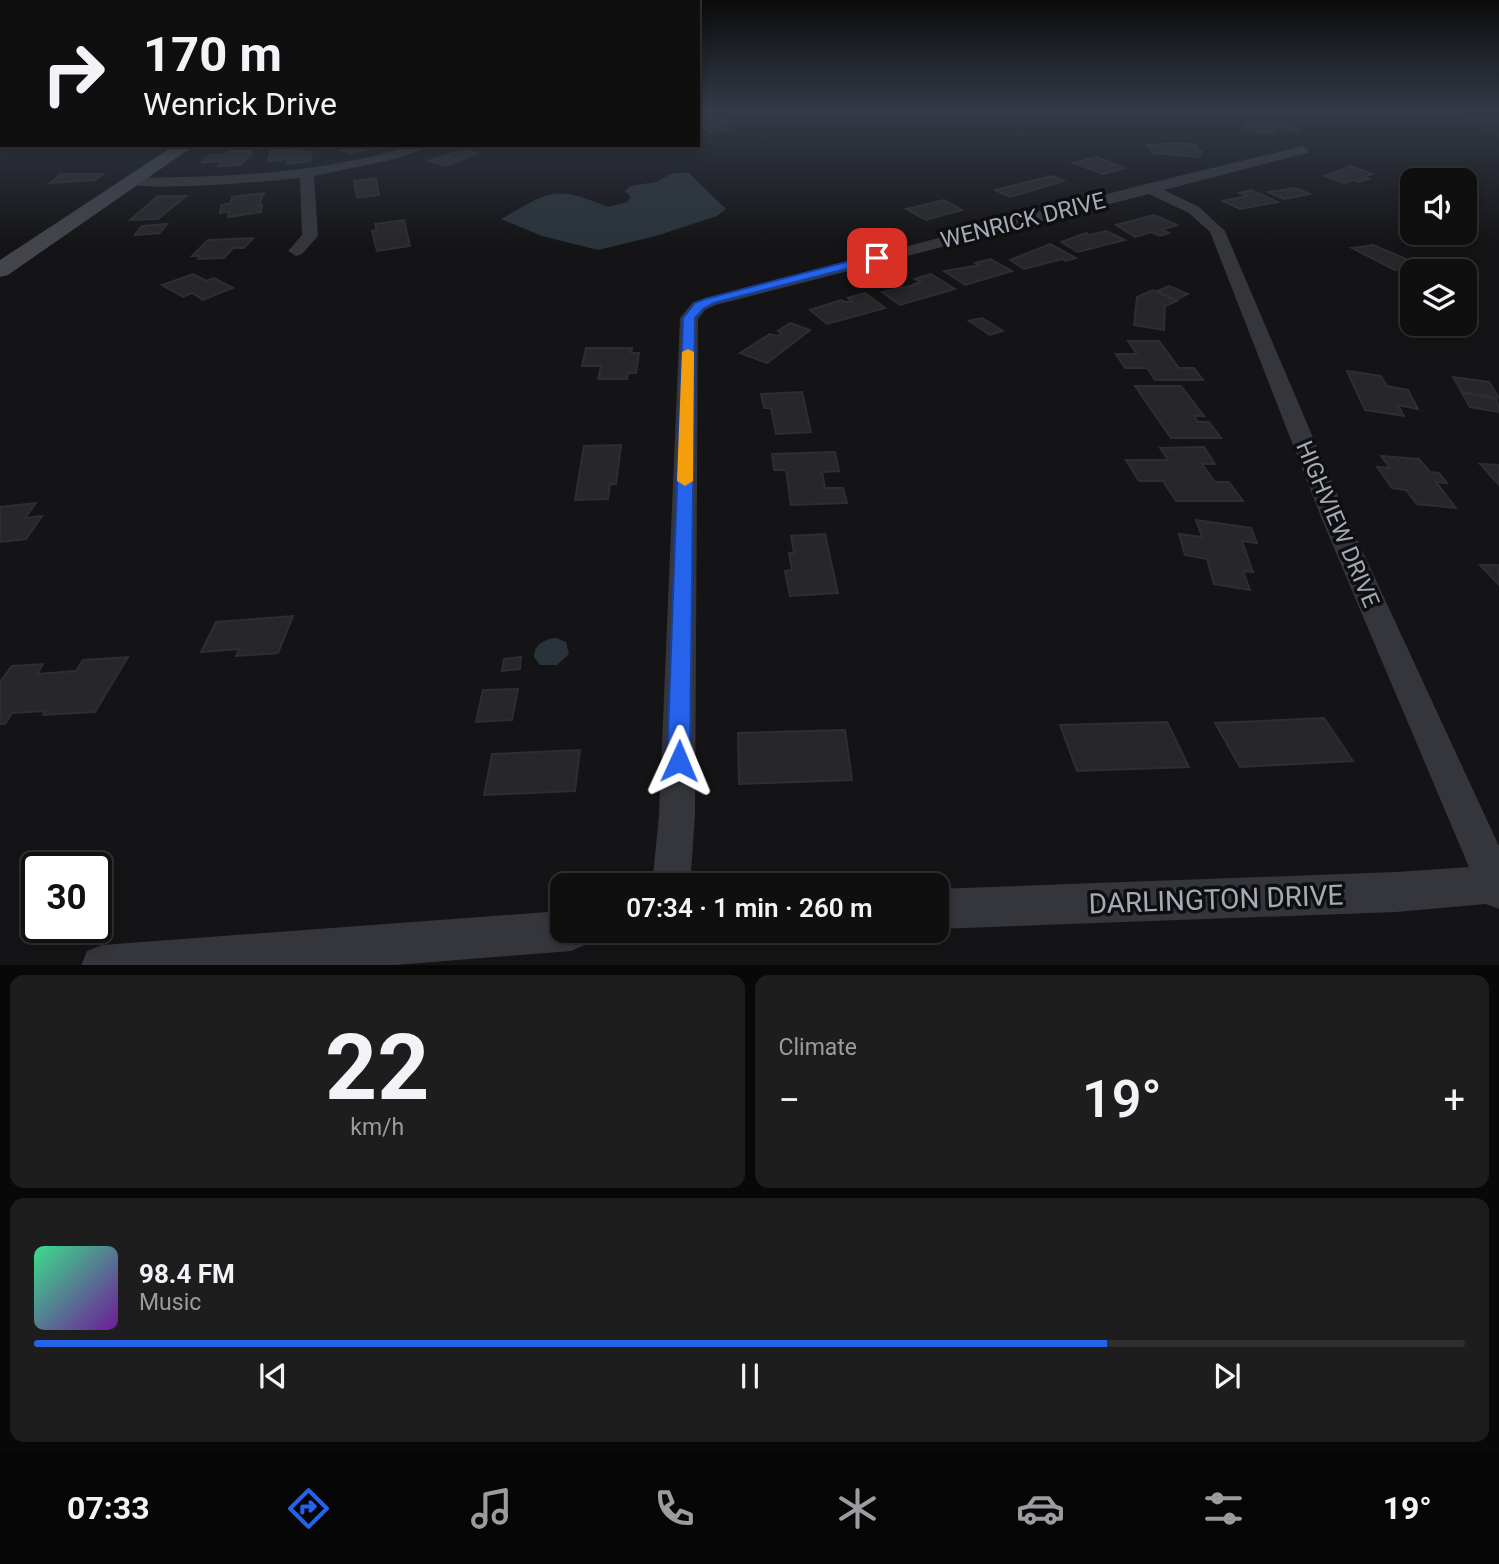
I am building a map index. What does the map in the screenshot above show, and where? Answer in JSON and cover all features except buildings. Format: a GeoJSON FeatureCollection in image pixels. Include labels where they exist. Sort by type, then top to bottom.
{"type":"FeatureCollection","features":[{"type":"Feature","properties":{"kind":"main road"},"geometry":{"type":"LineString","coordinates":[[0,270],[171,156]]}},
{"type":"Feature","properties":{"kind":"street"},"geometry":{"type":"LineString","coordinates":[[132,182],[235,180],[307,175],[393,156]]}},
{"type":"Feature","properties":{"kind":"street","name":"WENRICK DRIVE"},"geometry":{"type":"LineString","coordinates":[[672,873],[677,815],[689,318],[692,312],[710,301],[1278,156]]}},
{"type":"Feature","properties":{"kind":"street"},"geometry":{"type":"LineString","coordinates":[[296,251],[310,236],[307,175]]}},
{"type":"Feature","properties":{"kind":"street","name":"HIGHVIEW DRIVE"},"geometry":{"type":"LineString","coordinates":[[1147,188],[1185,205],[1205,218],[1217,231],[1342,534],[1498,887]]}},
{"type":"Feature","properties":{"kind":"street","name":"DARLINGTON DRIVE"},"geometry":{"type":"LineString","coordinates":[[949,909],[1498,887]]}},
{"type":"Feature","properties":{"kind":"street"},"geometry":{"type":"LineString","coordinates":[[102,965],[550,933]]}},
{"type":"Feature","properties":{"kind":"shaded area"},"geometry":{"type":"Polygon","coordinates":[[[673,173],[689,173],[726,209],[717,216],[656,236],[598,250],[542,236],[501,219],[530,202],[552,194],[575,195],[608,207],[627,202],[631,197],[625,191],[630,186],[656,182],[673,173]]]}},
{"type":"Feature","properties":{"kind":"shaded area"},"geometry":{"type":"Polygon","coordinates":[[[556,638],[566,642],[569,654],[557,665],[540,665],[534,657],[536,649],[544,641],[556,638]]]}},
{"type":"Feature","properties":{"kind":"slow traffic"},"geometry":{"type":"LineString","coordinates":[[685,481],[688,352]]}},
{"type":"Feature","properties":{"kind":"route"},"geometry":{"type":"LineString","coordinates":[[679,761],[689,318],[699,306],[710,301],[877,258]]}}]}
